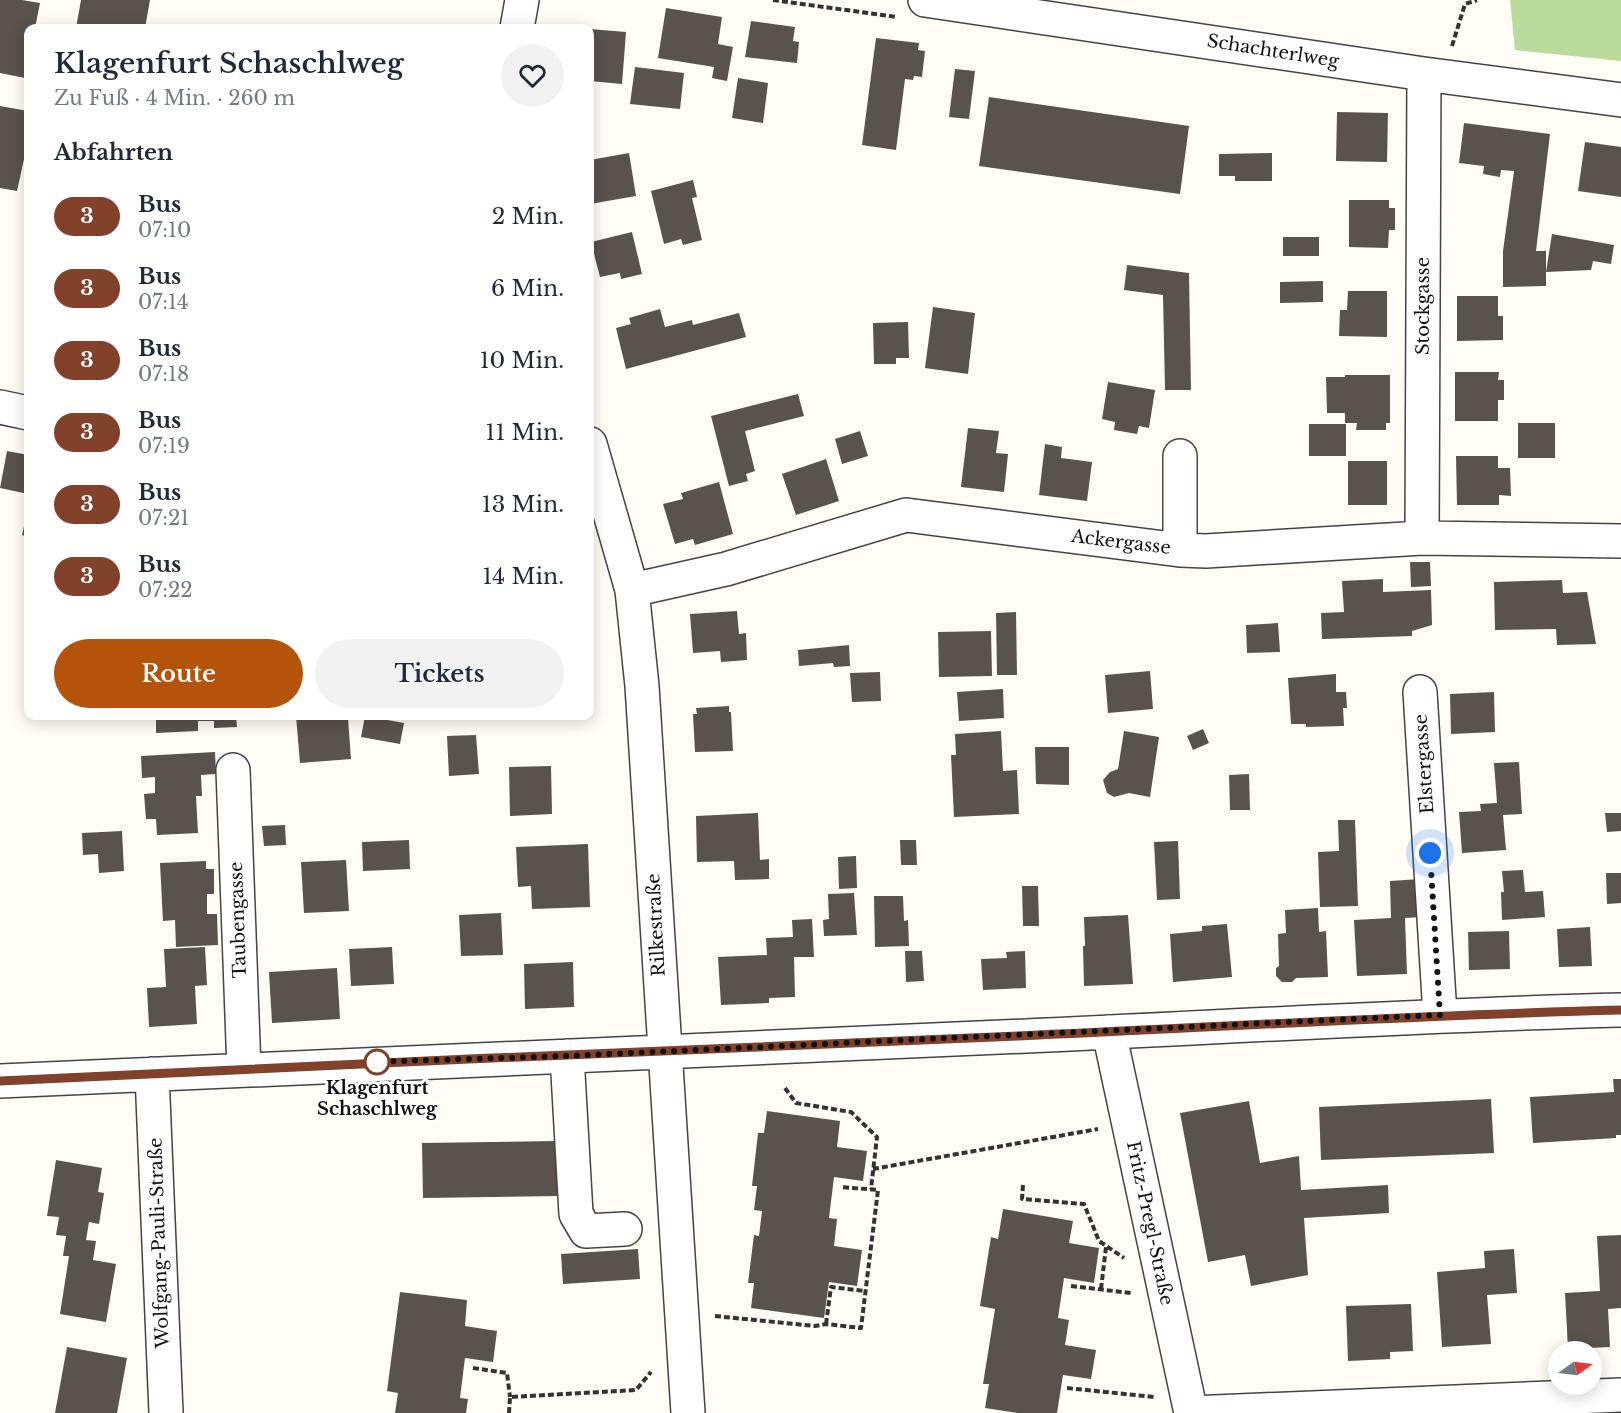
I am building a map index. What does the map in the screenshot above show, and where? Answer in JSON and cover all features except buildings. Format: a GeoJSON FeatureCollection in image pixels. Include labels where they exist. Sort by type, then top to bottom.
{"type":"FeatureCollection","features":[{"type":"Feature","properties":{"kind":"street"},"geometry":{"type":"LineString","coordinates":[[518,24],[522,0]]}},
{"type":"Feature","properties":{"kind":"street","name":"Schachterlweg"},"geometry":{"type":"LineString","coordinates":[[925,0],[1434,75],[1621,100]]}},
{"type":"Feature","properties":{"kind":"street","name":"Stockgasse"},"geometry":{"type":"LineString","coordinates":[[1422,538],[1434,75]]}},
{"type":"Feature","properties":{"kind":"street"},"geometry":{"type":"LineString","coordinates":[[0,407],[24,412]]}},
{"type":"Feature","properties":{"kind":"street"},"geometry":{"type":"LineString","coordinates":[[1180,456],[1180,550]]}},
{"type":"Feature","properties":{"kind":"street","name":"Rilkestraße"},"geometry":{"type":"LineString","coordinates":[[594,464],[632,590],[642,686],[688,1413]]}},
{"type":"Feature","properties":{"kind":"street","name":"Ackergasse"},"geometry":{"type":"LineString","coordinates":[[632,590],[726,569],[906,515],[1180,550],[1206,551],[1422,538],[1621,541]]}},
{"type":"Feature","properties":{"kind":"street","name":"Elstergasse"},"geometry":{"type":"LineString","coordinates":[[1420,692],[1440,1015]]}},
{"type":"Feature","properties":{"kind":"street","name":"Taubengasse"},"geometry":{"type":"LineString","coordinates":[[233,770],[244,1070]]}},
{"type":"Feature","properties":{"kind":"street"},"geometry":{"type":"LineString","coordinates":[[0,1082],[369,1062],[567,1056],[1440,1015],[1621,1010]]}},
{"type":"Feature","properties":{"kind":"street","name":"Fritz-Pregl-Straße"},"geometry":{"type":"LineString","coordinates":[[1109,1032],[1190,1406]]}},
{"type":"Feature","properties":{"kind":"street"},"geometry":{"type":"LineString","coordinates":[[567,1056],[576,1214],[586,1231],[625,1229]]}},
{"type":"Feature","properties":{"kind":"street","name":"Wolfgang-Pauli-Straße"},"geometry":{"type":"LineString","coordinates":[[152,1074],[166,1413]]}},
{"type":"Feature","properties":{"kind":"street"},"geometry":{"type":"LineString","coordinates":[[1190,1406],[1621,1395]]}},
{"type":"Feature","properties":{"kind":"path"},"geometry":{"type":"LineString","coordinates":[[1434,75],[1465,4],[1477,0]]}},
{"type":"Feature","properties":{"kind":"path"},"geometry":{"type":"LineString","coordinates":[[785,1088],[796,1103],[851,1112],[877,1137],[871,1189]]}},
{"type":"Feature","properties":{"kind":"path"},"geometry":{"type":"LineString","coordinates":[[873,1169],[1067,1133],[1129,1125]]}},
{"type":"Feature","properties":{"kind":"path"},"geometry":{"type":"LineString","coordinates":[[1023,1185],[1022,1199],[1084,1204],[1099,1240],[1122,1259],[1157,1252]]}},
{"type":"Feature","properties":{"kind":"path"},"geometry":{"type":"LineString","coordinates":[[510,1397],[636,1390],[682,1326],[701,1315],[814,1326],[826,1324],[861,1328],[878,1190],[841,1187]]}},
{"type":"Feature","properties":{"kind":"path"},"geometry":{"type":"LineString","coordinates":[[1101,1289],[1106,1246]]}},
{"type":"Feature","properties":{"kind":"path"},"geometry":{"type":"LineString","coordinates":[[1071,1286],[1142,1294],[1165,1291]]}},
{"type":"Feature","properties":{"kind":"path"},"geometry":{"type":"LineString","coordinates":[[826,1324],[831,1287],[865,1291]]}},
{"type":"Feature","properties":{"kind":"path"},"geometry":{"type":"LineString","coordinates":[[473,1368],[507,1372],[509,1413]]}},
{"type":"Feature","properties":{"kind":"path"},"geometry":{"type":"LineString","coordinates":[[1067,1388],[1161,1398],[1190,1406]]}},
{"type":"Feature","properties":{"kind":"green space"},"geometry":{"type":"Polygon","coordinates":[[[1510,0],[1621,0],[1621,61],[1515,50],[1510,0]]]}},
{"type":"Feature","properties":{"kind":"bus line","name":"3"},"geometry":{"type":"LineString","coordinates":[[0,1081],[369,1062],[567,1056],[1440,1015],[1621,1010]]}},
{"type":"Feature","properties":{"kind":"place","name":"Klagenfurt Schaschlweg"},"geometry":{"type":"Point","coordinates":[377,1062]}},
{"type":"Feature","properties":{"kind":"route"},"geometry":{"type":"LineString","coordinates":[[377,1062],[369,1062],[567,1056],[1440,1015],[1430,853]]}}]}
